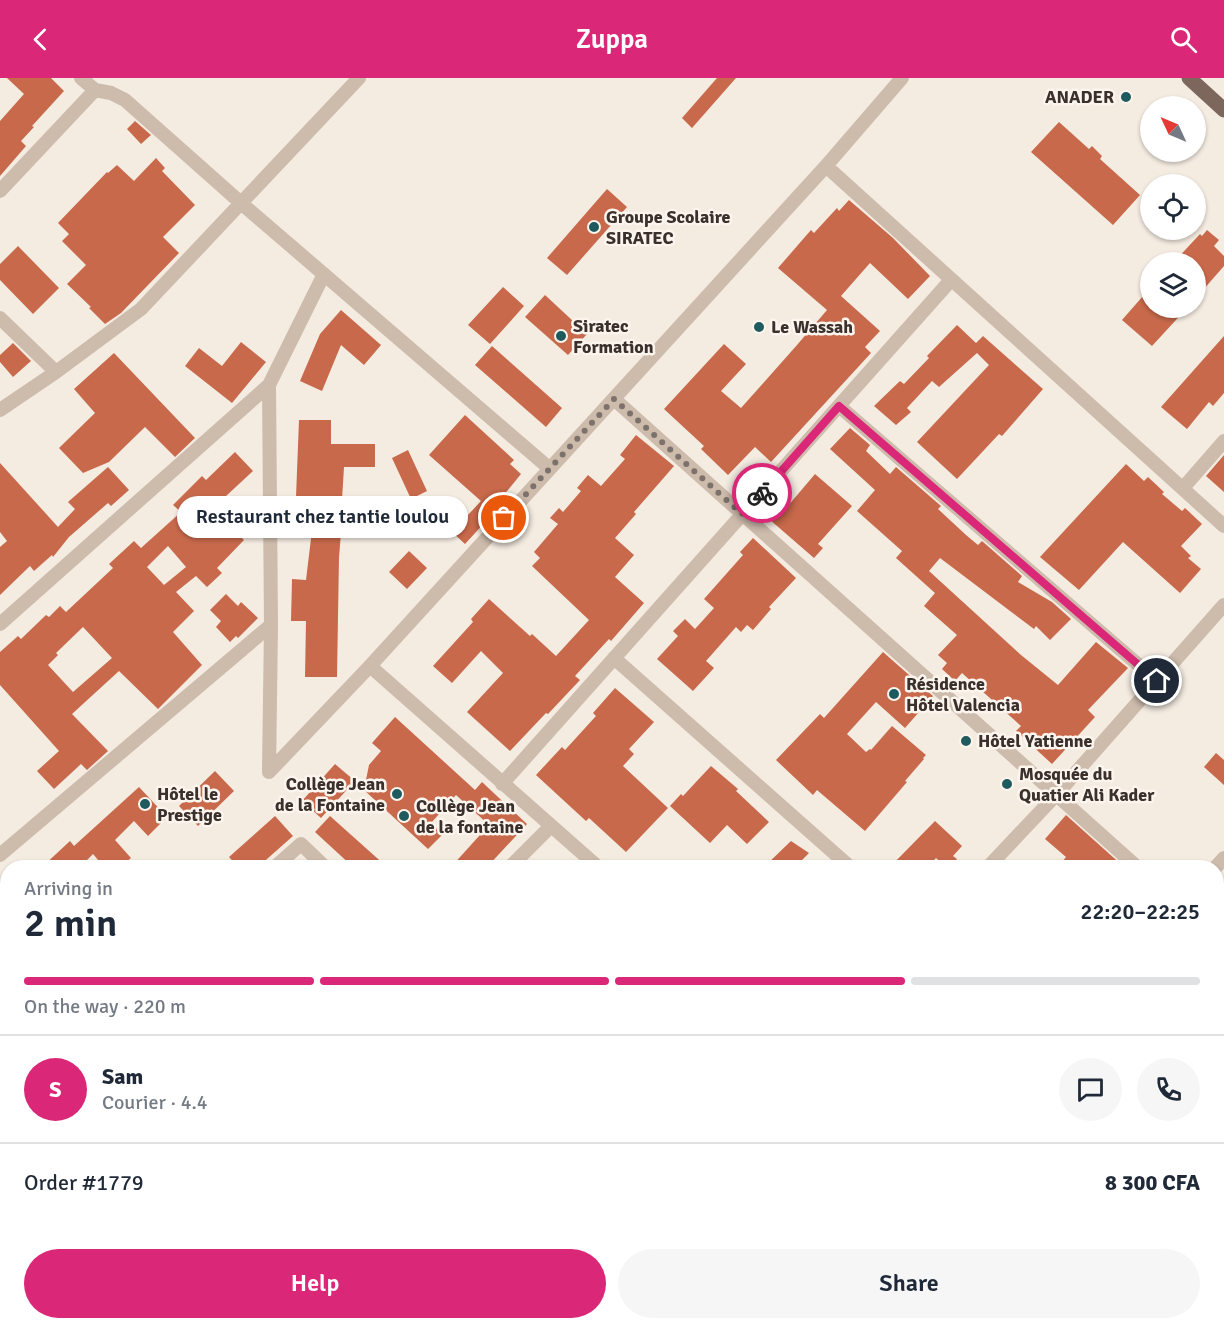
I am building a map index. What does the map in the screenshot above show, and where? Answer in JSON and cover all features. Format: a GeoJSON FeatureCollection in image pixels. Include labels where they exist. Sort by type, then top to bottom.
{"type":"FeatureCollection","features":[{"type":"Feature","properties":{"kind":"main road"},"geometry":{"type":"LineString","coordinates":[[1189,78],[1224,110]]}},
{"type":"Feature","properties":{"kind":"street"},"geometry":{"type":"LineString","coordinates":[[81,78],[95,90],[111,93],[125,100],[549,468]]}},
{"type":"Feature","properties":{"kind":"street"},"geometry":{"type":"LineString","coordinates":[[0,410],[141,309],[358,78]]}},
{"type":"Feature","properties":{"kind":"street"},"geometry":{"type":"LineString","coordinates":[[269,385],[271,625],[269,772],[370,666],[614,399],[826,166],[902,78]]}},
{"type":"Feature","properties":{"kind":"street"},"geometry":{"type":"LineString","coordinates":[[0,191],[95,90]]}},
{"type":"Feature","properties":{"kind":"street"},"geometry":{"type":"LineString","coordinates":[[826,166],[1224,526]]}},
{"type":"Feature","properties":{"kind":"street"},"geometry":{"type":"LineString","coordinates":[[0,624],[269,385],[324,274]]}},
{"type":"Feature","properties":{"kind":"street"},"geometry":{"type":"LineString","coordinates":[[502,784],[951,280]]}},
{"type":"Feature","properties":{"kind":"street"},"geometry":{"type":"LineString","coordinates":[[0,318],[56,372]]}},
{"type":"Feature","properties":{"kind":"street"},"geometry":{"type":"LineString","coordinates":[[614,399],[1129,860]]}},
{"type":"Feature","properties":{"kind":"street"},"geometry":{"type":"LineString","coordinates":[[839,406],[1157,681]]}},
{"type":"Feature","properties":{"kind":"street"},"geometry":{"type":"LineString","coordinates":[[1183,488],[1224,441]]}},
{"type":"Feature","properties":{"kind":"street"},"geometry":{"type":"LineString","coordinates":[[995,860],[1056,795],[1224,605]]}},
{"type":"Feature","properties":{"kind":"street"},"geometry":{"type":"LineString","coordinates":[[0,855],[271,625]]}},
{"type":"Feature","properties":{"kind":"street"},"geometry":{"type":"LineString","coordinates":[[614,658],[842,860]]}},
{"type":"Feature","properties":{"kind":"street"},"geometry":{"type":"LineString","coordinates":[[370,666],[590,860]]}},
{"type":"Feature","properties":{"kind":"street"},"geometry":{"type":"LineString","coordinates":[[517,860],[551,826]]}},
{"type":"Feature","properties":{"kind":"street"},"geometry":{"type":"LineString","coordinates":[[283,860],[301,844],[318,860]]}},
{"type":"Feature","properties":{"kind":"building"},"geometry":{"type":"Polygon","coordinates":[[[7,78],[51,78],[64,91],[32,126],[34,127],[21,141],[26,146],[0,176],[0,121],[24,94],[7,78]]]}},
{"type":"Feature","properties":{"kind":"building"},"geometry":{"type":"Polygon","coordinates":[[[717,78],[736,78],[692,128],[682,118],[717,78]]]}},
{"type":"Feature","properties":{"kind":"building"},"geometry":{"type":"Polygon","coordinates":[[[135,121],[151,135],[141,144],[127,129],[135,121]]]}},
{"type":"Feature","properties":{"kind":"building"},"geometry":{"type":"Polygon","coordinates":[[[1059,122],[1089,149],[1092,146],[1102,156],[1100,159],[1140,195],[1113,225],[1031,152],[1059,122]]]}},
{"type":"Feature","properties":{"kind":"building"},"geometry":{"type":"Polygon","coordinates":[[[156,158],[165,168],[162,171],[195,205],[163,237],[179,253],[121,313],[105,324],[67,284],[86,265],[62,241],[69,234],[58,223],[107,172],[117,165],[134,181],[156,158]]]}},
{"type":"Feature","properties":{"kind":"building"},"geometry":{"type":"Polygon","coordinates":[[[607,189],[627,207],[567,275],[547,258],[607,189]]]}},
{"type":"Feature","properties":{"kind":"building"},"geometry":{"type":"Polygon","coordinates":[[[849,200],[893,238],[930,276],[908,299],[870,263],[841,296],[880,331],[865,347],[871,353],[771,462],[755,447],[728,475],[701,449],[704,446],[664,409],[724,344],[746,364],[721,391],[741,408],[797,345],[827,310],[778,268],[811,230],[814,233],[837,208],[839,211],[849,200]]]}},
{"type":"Feature","properties":{"kind":"building"},"geometry":{"type":"Polygon","coordinates":[[[1206,231],[1219,240],[1214,246],[1224,256],[1224,266],[1206,287],[1206,252],[1183,252],[1194,240],[1206,240],[1206,231]]]}},
{"type":"Feature","properties":{"kind":"building"},"geometry":{"type":"Polygon","coordinates":[[[18,246],[59,288],[33,314],[0,280],[0,264],[18,246]]]}},
{"type":"Feature","properties":{"kind":"building"},"geometry":{"type":"Polygon","coordinates":[[[503,287],[524,306],[490,344],[468,325],[503,287]]]}},
{"type":"Feature","properties":{"kind":"building"},"geometry":{"type":"Polygon","coordinates":[[[545,295],[587,334],[568,355],[525,317],[545,295]]]}},
{"type":"Feature","properties":{"kind":"building"},"geometry":{"type":"Polygon","coordinates":[[[1140,299],[1140,318],[1178,318],[1152,346],[1122,320],[1140,299]]]}},
{"type":"Feature","properties":{"kind":"building"},"geometry":{"type":"Polygon","coordinates":[[[341,310],[381,345],[364,365],[341,345],[322,391],[300,381],[320,334],[341,310]]]}},
{"type":"Feature","properties":{"kind":"building"},"geometry":{"type":"Polygon","coordinates":[[[957,325],[976,343],[983,336],[1043,389],[1002,436],[999,434],[957,479],[917,442],[989,365],[977,353],[939,387],[932,381],[907,408],[911,412],[896,425],[874,406],[900,381],[904,384],[957,325]]]}},
{"type":"Feature","properties":{"kind":"building"},"geometry":{"type":"Polygon","coordinates":[[[1224,336],[1224,393],[1213,406],[1209,402],[1187,429],[1161,407],[1224,336]]]}},
{"type":"Feature","properties":{"kind":"building"},"geometry":{"type":"Polygon","coordinates":[[[241,342],[266,362],[232,403],[185,366],[199,348],[222,366],[241,342]]]}},
{"type":"Feature","properties":{"kind":"building"},"geometry":{"type":"Polygon","coordinates":[[[13,343],[31,361],[13,377],[0,362],[0,355],[13,343]]]}},
{"type":"Feature","properties":{"kind":"building"},"geometry":{"type":"Polygon","coordinates":[[[492,346],[562,408],[546,427],[475,365],[492,346]]]}},
{"type":"Feature","properties":{"kind":"building"},"geometry":{"type":"Polygon","coordinates":[[[114,353],[195,438],[175,457],[145,427],[109,462],[83,473],[59,448],[95,413],[74,389],[114,353]]]}},
{"type":"Feature","properties":{"kind":"building"},"geometry":{"type":"Polygon","coordinates":[[[465,415],[514,460],[510,464],[521,474],[485,518],[487,520],[465,544],[452,532],[481,501],[429,455],[465,415]]]}},
{"type":"Feature","properties":{"kind":"building"},"geometry":{"type":"Polygon","coordinates":[[[299,420],[331,420],[331,444],[375,444],[375,467],[344,467],[339,557],[337,677],[305,677],[306,621],[291,621],[292,579],[306,580],[313,522],[310,521],[311,498],[296,497],[299,420]]]}},
{"type":"Feature","properties":{"kind":"building"},"geometry":{"type":"Polygon","coordinates":[[[850,428],[870,445],[866,451],[890,474],[896,467],[941,506],[938,509],[966,535],[978,545],[982,541],[1022,576],[1018,582],[1052,602],[1071,619],[1050,640],[1036,626],[1034,629],[940,558],[929,571],[1021,655],[1058,685],[1096,642],[1128,668],[1088,710],[1095,717],[1052,764],[1016,731],[1021,726],[962,673],[955,681],[942,669],[947,663],[938,655],[957,635],[924,606],[935,593],[896,558],[902,551],[857,511],[875,490],[830,449],[850,428]]]}},
{"type":"Feature","properties":{"kind":"building"},"geometry":{"type":"Polygon","coordinates":[[[636,435],[674,466],[615,538],[634,555],[615,577],[644,603],[611,641],[609,639],[575,676],[580,680],[510,751],[467,712],[503,673],[481,651],[452,683],[433,666],[473,622],[471,619],[489,599],[556,656],[589,620],[532,566],[540,558],[534,552],[558,524],[550,518],[559,508],[563,512],[581,491],[577,488],[588,475],[601,486],[625,459],[620,455],[636,435]]]}},
{"type":"Feature","properties":{"kind":"building"},"geometry":{"type":"Polygon","coordinates":[[[408,450],[427,491],[411,499],[392,458],[408,450]]]}},
{"type":"Feature","properties":{"kind":"building"},"geometry":{"type":"Polygon","coordinates":[[[235,452],[253,471],[212,509],[244,540],[217,568],[222,573],[207,587],[196,576],[176,592],[194,611],[173,632],[202,665],[158,709],[119,671],[72,714],[108,751],[87,770],[81,764],[54,789],[37,771],[59,751],[0,685],[0,652],[18,636],[21,639],[46,615],[49,617],[60,606],[66,612],[113,568],[109,564],[134,541],[141,548],[181,512],[173,505],[202,476],[206,480],[235,452]],[[168,546],[147,567],[164,585],[186,567],[168,546]],[[83,627],[56,653],[58,655],[48,665],[73,692],[112,658],[83,627]]]}},
{"type":"Feature","properties":{"kind":"building"},"geometry":{"type":"Polygon","coordinates":[[[1224,455],[1224,492],[1206,476],[1224,455]]]}},
{"type":"Feature","properties":{"kind":"building"},"geometry":{"type":"Polygon","coordinates":[[[0,463],[58,527],[75,509],[68,502],[108,467],[129,490],[111,506],[108,503],[69,537],[53,557],[52,555],[34,571],[30,566],[0,595],[0,547],[7,541],[0,532],[0,463]]]}},
{"type":"Feature","properties":{"kind":"building"},"geometry":{"type":"Polygon","coordinates":[[[1126,464],[1144,481],[1148,477],[1164,492],[1162,494],[1182,511],[1185,508],[1202,524],[1181,546],[1191,556],[1188,558],[1201,569],[1180,593],[1123,542],[1079,590],[1040,557],[1126,464]]]}},
{"type":"Feature","properties":{"kind":"building"},"geometry":{"type":"Polygon","coordinates":[[[815,474],[852,506],[818,544],[823,548],[814,558],[769,519],[778,510],[782,513],[815,474]]]}},
{"type":"Feature","properties":{"kind":"building"},"geometry":{"type":"Polygon","coordinates":[[[753,538],[796,578],[769,607],[771,609],[753,630],[747,625],[741,632],[736,627],[706,661],[714,668],[693,691],[657,659],[678,636],[673,631],[685,619],[695,629],[714,608],[704,599],[743,555],[740,552],[753,538]]]}},
{"type":"Feature","properties":{"kind":"building"},"geometry":{"type":"Polygon","coordinates":[[[409,551],[427,568],[407,589],[389,572],[409,551]]]}},
{"type":"Feature","properties":{"kind":"building"},"geometry":{"type":"Polygon","coordinates":[[[226,594],[238,606],[241,602],[258,618],[238,638],[236,636],[230,642],[216,627],[221,621],[210,610],[226,594]]]}},
{"type":"Feature","properties":{"kind":"building"},"geometry":{"type":"Polygon","coordinates":[[[883,652],[933,696],[905,728],[876,702],[847,734],[866,752],[871,750],[892,726],[926,755],[905,781],[907,782],[865,831],[817,790],[813,795],[776,760],[820,714],[824,718],[883,652]]]}},
{"type":"Feature","properties":{"kind":"building"},"geometry":{"type":"Polygon","coordinates":[[[615,688],[654,722],[629,749],[634,754],[623,766],[668,808],[626,852],[589,818],[586,821],[536,775],[562,747],[565,750],[596,716],[593,713],[615,688]]]}},
{"type":"Feature","properties":{"kind":"building"},"geometry":{"type":"Polygon","coordinates":[[[395,717],[475,790],[482,782],[527,824],[494,860],[457,860],[489,825],[456,795],[431,823],[443,834],[428,849],[364,790],[369,765],[381,751],[372,743],[395,717]]]}},
{"type":"Feature","properties":{"kind":"building"},"geometry":{"type":"Polygon","coordinates":[[[1216,753],[1224,760],[1224,785],[1204,767],[1216,753]]]}},
{"type":"Feature","properties":{"kind":"building"},"geometry":{"type":"Polygon","coordinates":[[[335,764],[355,781],[321,818],[302,801],[335,764]]]}},
{"type":"Feature","properties":{"kind":"building"},"geometry":{"type":"Polygon","coordinates":[[[711,766],[738,789],[736,791],[769,822],[747,844],[727,825],[710,843],[670,806],[681,794],[683,796],[711,766]]]}},
{"type":"Feature","properties":{"kind":"building"},"geometry":{"type":"Polygon","coordinates":[[[215,771],[234,791],[198,826],[179,806],[215,771]]]}},
{"type":"Feature","properties":{"kind":"building"},"geometry":{"type":"Polygon","coordinates":[[[139,787],[167,817],[148,836],[134,821],[115,840],[131,858],[129,860],[98,860],[93,854],[87,860],[50,860],[70,841],[74,846],[139,787]]]}},
{"type":"Feature","properties":{"kind":"building"},"geometry":{"type":"Polygon","coordinates":[[[1066,815],[1116,860],[1064,860],[1066,857],[1045,839],[1066,815]]]}},
{"type":"Feature","properties":{"kind":"building"},"geometry":{"type":"Polygon","coordinates":[[[275,816],[293,836],[266,860],[232,860],[229,857],[275,816]]]}},
{"type":"Feature","properties":{"kind":"building"},"geometry":{"type":"Polygon","coordinates":[[[330,816],[379,860],[345,860],[315,832],[330,816]]]}},
{"type":"Feature","properties":{"kind":"building"},"geometry":{"type":"Polygon","coordinates":[[[935,821],[962,846],[953,856],[956,860],[936,858],[934,860],[897,860],[935,821]]]}},
{"type":"Feature","properties":{"kind":"building"},"geometry":{"type":"Polygon","coordinates":[[[791,841],[809,853],[802,860],[771,860],[791,841]]]}},
{"type":"Feature","properties":{"kind":"way so far"},"geometry":{"type":"LineString","coordinates":[[504,518],[614,399],[742,514],[762,493]]}},
{"type":"Feature","properties":{"kind":"place","name":"ANADER"},"geometry":{"type":"Point","coordinates":[1126,97]}},
{"type":"Feature","properties":{"kind":"place","name":"Groupe Scolaire SIRATEC"},"geometry":{"type":"Point","coordinates":[594,227]}},
{"type":"Feature","properties":{"kind":"place","name":"Le Wassah"},"geometry":{"type":"Point","coordinates":[759,327]}},
{"type":"Feature","properties":{"kind":"place","name":"Siratec Formation"},"geometry":{"type":"Point","coordinates":[561,336]}},
{"type":"Feature","properties":{"kind":"place","name":"Restaurant chez tantie loulou"},"geometry":{"type":"Point","coordinates":[504,518]}},
{"type":"Feature","properties":{"kind":"place","name":"Résidence Hôtel Valencia"},"geometry":{"type":"Point","coordinates":[894,694]}},
{"type":"Feature","properties":{"kind":"place","name":"Hôtel Yatienne"},"geometry":{"type":"Point","coordinates":[966,741]}},
{"type":"Feature","properties":{"kind":"place","name":"Mosquée du Quatier Ali Kader"},"geometry":{"type":"Point","coordinates":[1007,784]}},
{"type":"Feature","properties":{"kind":"place","name":"Collège Jean de la Fontaine"},"geometry":{"type":"Point","coordinates":[397,794]}},
{"type":"Feature","properties":{"kind":"place","name":"Hôtel le Prestige"},"geometry":{"type":"Point","coordinates":[145,804]}},
{"type":"Feature","properties":{"kind":"place","name":"Collège Jean de la fontaine"},"geometry":{"type":"Point","coordinates":[404,816]}},
{"type":"Feature","properties":{"kind":"route"},"geometry":{"type":"LineString","coordinates":[[762,493],[839,406],[1157,681]]}}]}
